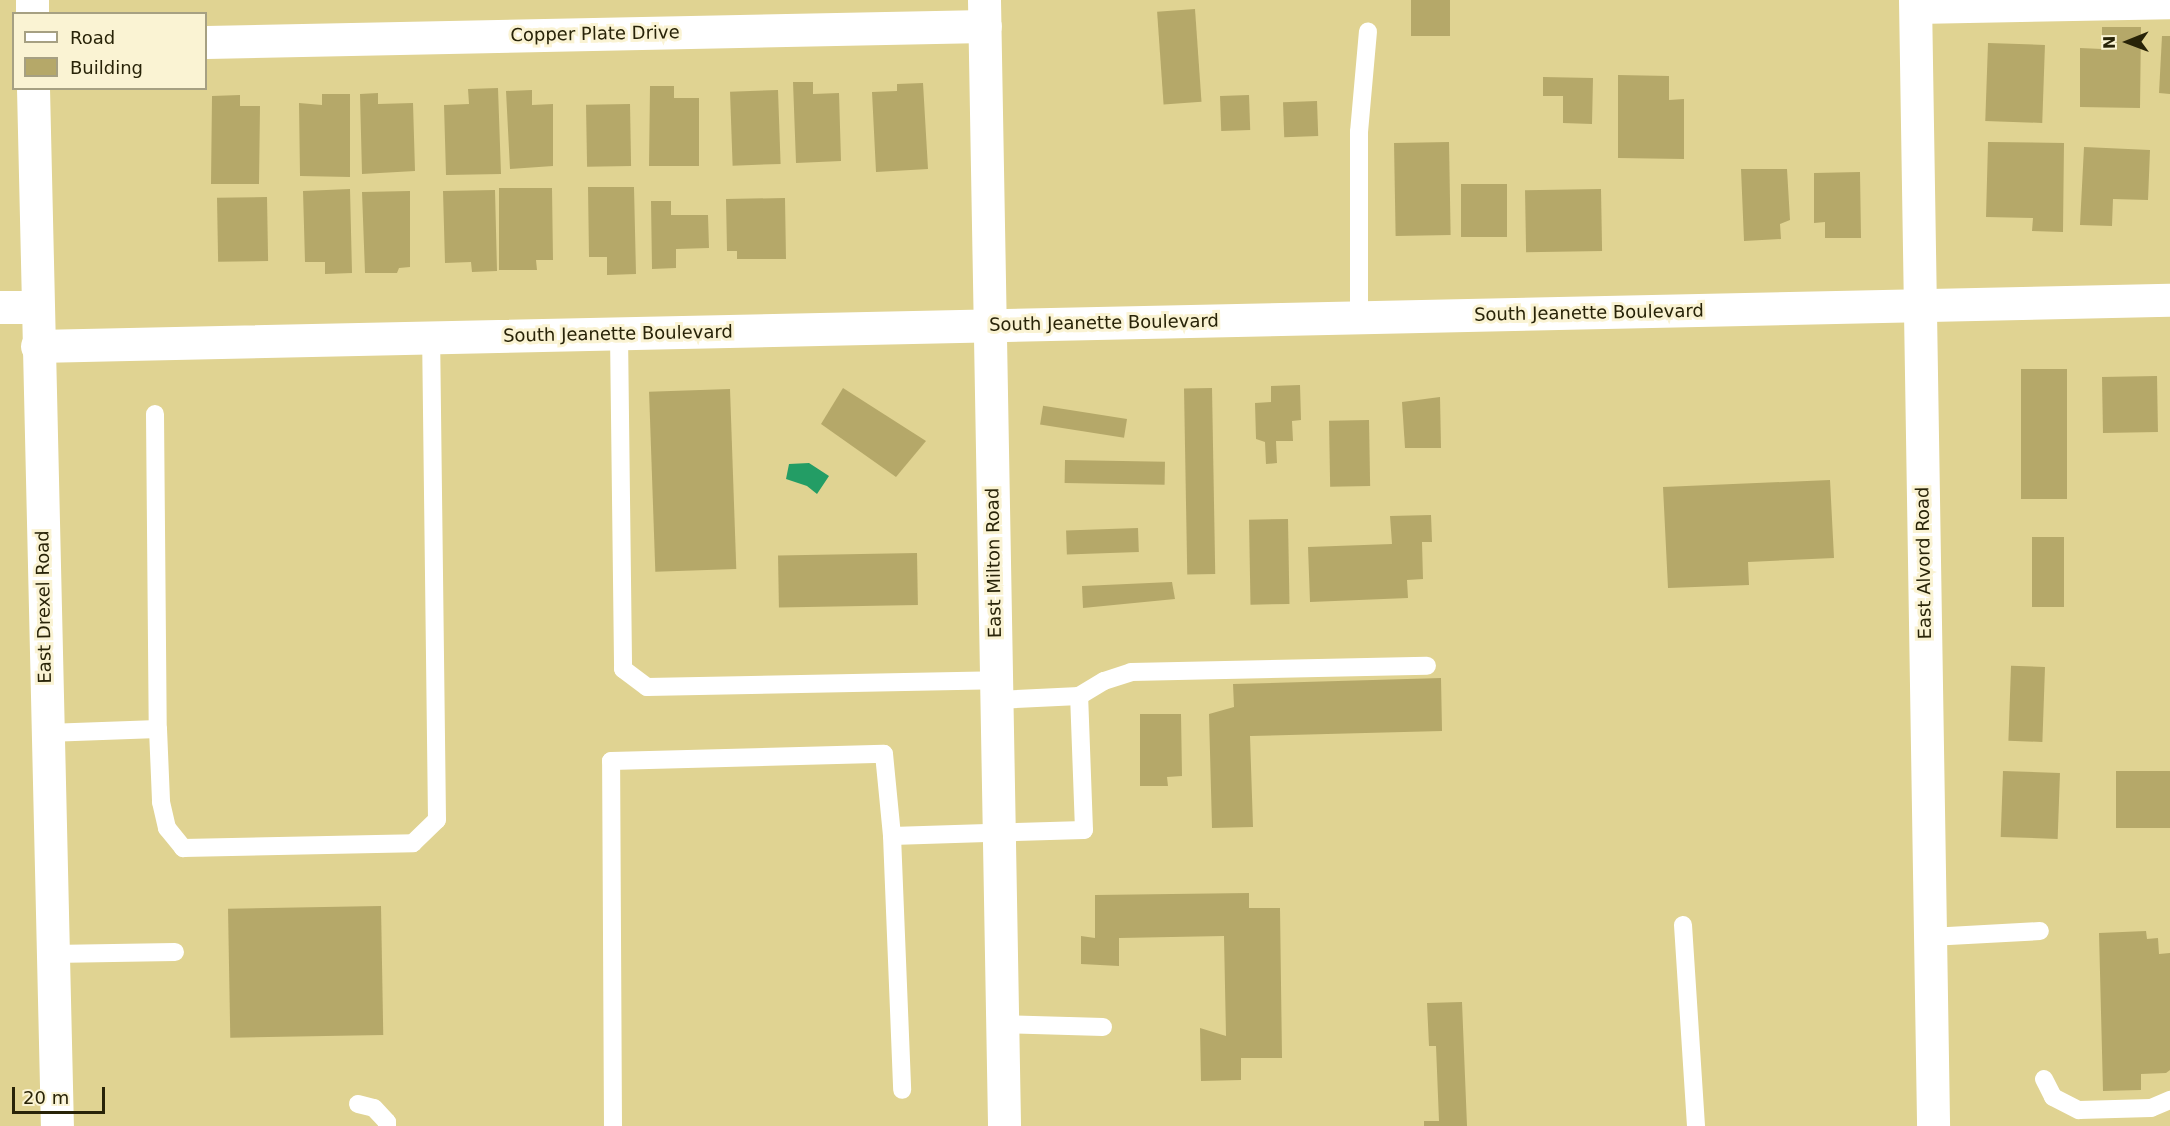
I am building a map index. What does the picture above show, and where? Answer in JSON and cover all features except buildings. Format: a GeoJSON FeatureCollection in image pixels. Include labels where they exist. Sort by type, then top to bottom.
{"type":"FeatureCollection","features":[{"type":"Feature","properties":{"kind":"street"},"geometry":{"type":"LineString","coordinates":[[1915,4],[2170,2]]}},
{"type":"Feature","properties":{"kind":"street","name":"East Alvord Road"},"geometry":{"type":"LineString","coordinates":[[1915,4],[1933,1126]]}},
{"type":"Feature","properties":{"kind":"street","name":"Copper Plate Drive"},"geometry":{"type":"LineString","coordinates":[[207,42],[984,13]]}},
{"type":"Feature","properties":{"kind":"street","name":"East Milton Road"},"geometry":{"type":"LineString","coordinates":[[984,13],[1004,1126]]}},
{"type":"Feature","properties":{"kind":"street","name":"East Drexel Road"},"geometry":{"type":"LineString","coordinates":[[33,90],[36,307],[57,1126]]}},
{"type":"Feature","properties":{"kind":"street","name":"South Jeanette Boulevard"},"geometry":{"type":"LineString","coordinates":[[37,346],[2170,300]]}},
{"type":"Feature","properties":{"kind":"street"},"geometry":{"type":"LineString","coordinates":[[0,307],[36,307]]}},
{"type":"Feature","properties":{"kind":"lane"},"geometry":{"type":"LineString","coordinates":[[1359,318],[1359,132],[1368,31]]}},
{"type":"Feature","properties":{"kind":"lane"},"geometry":{"type":"LineString","coordinates":[[619,334],[623,669],[647,687],[996,690],[1079,696],[1104,681],[1131,672],[1427,666]]}},
{"type":"Feature","properties":{"kind":"lane"},"geometry":{"type":"LineString","coordinates":[[155,414],[158,729],[161,802],[167,828],[183,848],[413,843],[437,820],[431,338]]}},
{"type":"Feature","properties":{"kind":"lane"},"geometry":{"type":"LineString","coordinates":[[892,836],[1084,830],[1079,696]]}},
{"type":"Feature","properties":{"kind":"lane"},"geometry":{"type":"LineString","coordinates":[[47,734],[158,729]]}},
{"type":"Feature","properties":{"kind":"lane"},"geometry":{"type":"LineString","coordinates":[[613,1126],[611,760],[884,754],[892,836],[902,1090]]}},
{"type":"Feature","properties":{"kind":"lane"},"geometry":{"type":"LineString","coordinates":[[1683,925],[1696,1126]]}},
{"type":"Feature","properties":{"kind":"lane"},"geometry":{"type":"LineString","coordinates":[[1930,937],[2040,932]]}},
{"type":"Feature","properties":{"kind":"lane"},"geometry":{"type":"LineString","coordinates":[[52,954],[175,952]]}},
{"type":"Feature","properties":{"kind":"lane"},"geometry":{"type":"LineString","coordinates":[[1002,1024],[1103,1027]]}},
{"type":"Feature","properties":{"kind":"lane"},"geometry":{"type":"LineString","coordinates":[[2044,1079],[2053,1097],[2079,1110],[2151,1108],[2170,1100]]}},
{"type":"Feature","properties":{"kind":"lane"},"geometry":{"type":"LineString","coordinates":[[358,1104],[374,1108],[387,1122],[387,1126]]}},
{"type":"Feature","properties":{"kind":"shaded area"},"geometry":{"type":"Polygon","coordinates":[[[809,463],[829,476],[817,494],[807,486],[786,479],[789,464],[809,463]]]}}]}
